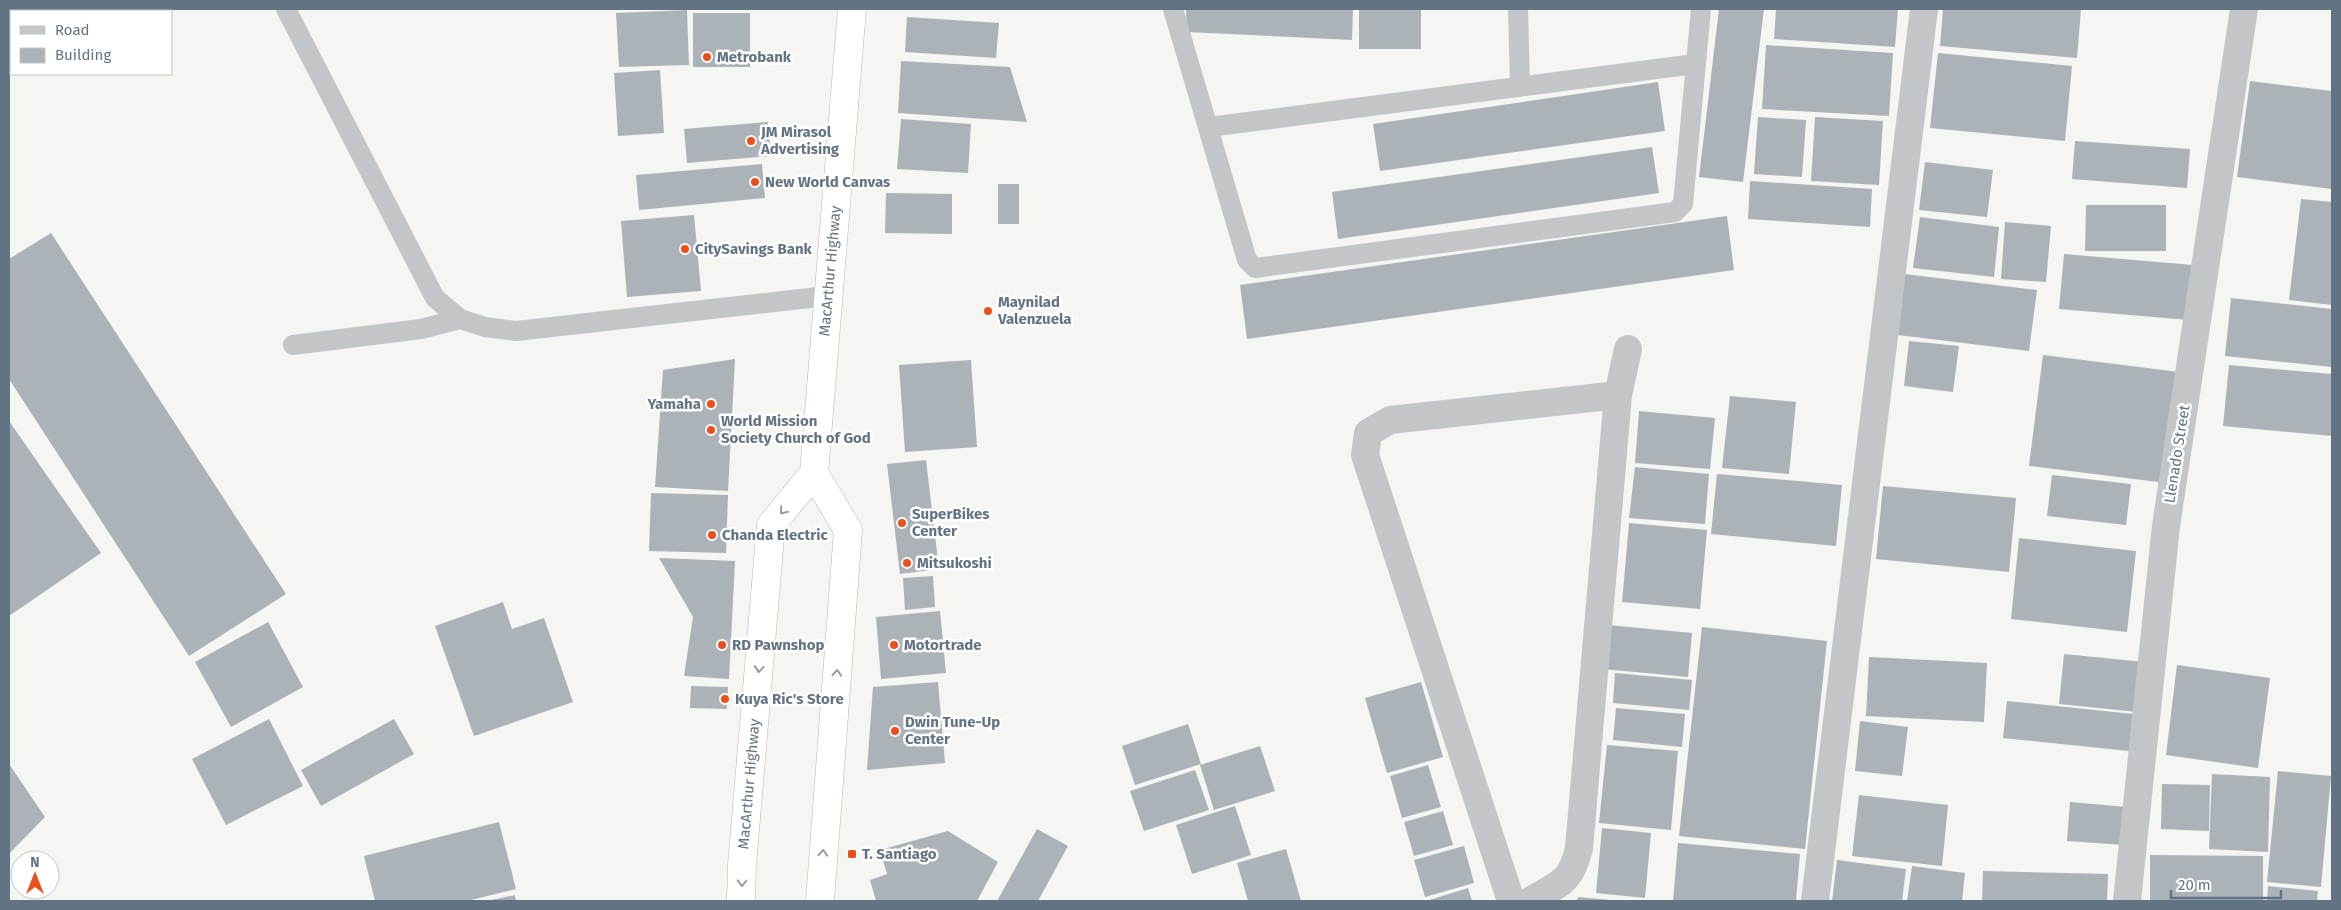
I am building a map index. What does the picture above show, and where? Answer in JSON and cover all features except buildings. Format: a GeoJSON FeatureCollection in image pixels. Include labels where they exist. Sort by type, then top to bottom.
{"type":"FeatureCollection","features":[{"type":"Feature","properties":{"kind":"highway","name":"MacArthur Highway"},"geometry":{"type":"LineString","coordinates":[[741,901],[742,865],[771,525],[814,473],[852,9]]}},
{"type":"Feature","properties":{"kind":"highway"},"geometry":{"type":"LineString","coordinates":[[814,473],[848,530],[820,901]]}},
{"type":"Feature","properties":{"kind":"street"},"geometry":{"type":"LineString","coordinates":[[1815,901],[1924,9]]}},
{"type":"Feature","properties":{"kind":"street","name":"Llenado Street"},"geometry":{"type":"LineString","coordinates":[[2127,901],[2166,526],[2244,9]]}},
{"type":"Feature","properties":{"kind":"street"},"geometry":{"type":"LineString","coordinates":[[1530,901],[1567,880],[1575,865],[1579,848],[1618,395],[1628,349]]}},
{"type":"Feature","properties":{"kind":"street"},"geometry":{"type":"LineString","coordinates":[[1511,901],[1365,455],[1368,433],[1390,420],[1618,395]]}},
{"type":"Feature","properties":{"kind":"lane"},"geometry":{"type":"LineString","coordinates":[[286,9],[436,298],[460,319],[485,327],[516,331],[827,296]]}},
{"type":"Feature","properties":{"kind":"lane"},"geometry":{"type":"LineString","coordinates":[[1173,9],[1248,260],[1255,268],[1675,212],[1683,204],[1701,9]]}},
{"type":"Feature","properties":{"kind":"lane"},"geometry":{"type":"LineString","coordinates":[[1518,9],[1520,87]]}},
{"type":"Feature","properties":{"kind":"lane"},"geometry":{"type":"LineString","coordinates":[[1209,127],[1695,64]]}},
{"type":"Feature","properties":{"kind":"lane"},"geometry":{"type":"LineString","coordinates":[[293,345],[421,330],[460,319]]}},
{"type":"Feature","properties":{"kind":"place","name":"Metrobank"},"geometry":{"type":"Point","coordinates":[707,57]}},
{"type":"Feature","properties":{"kind":"place","name":"JM Mirasol Advertising"},"geometry":{"type":"Point","coordinates":[751,141]}},
{"type":"Feature","properties":{"kind":"place","name":"New World Canvas"},"geometry":{"type":"Point","coordinates":[755,182]}},
{"type":"Feature","properties":{"kind":"place","name":"CitySavings Bank"},"geometry":{"type":"Point","coordinates":[685,249]}},
{"type":"Feature","properties":{"kind":"place","name":"Maynilad Valenzuela"},"geometry":{"type":"Point","coordinates":[988,311]}},
{"type":"Feature","properties":{"kind":"place","name":"Yamaha"},"geometry":{"type":"Point","coordinates":[711,404]}},
{"type":"Feature","properties":{"kind":"place","name":"World Mission Society Church of God"},"geometry":{"type":"Point","coordinates":[711,430]}},
{"type":"Feature","properties":{"kind":"place","name":"SuperBikes Center"},"geometry":{"type":"Point","coordinates":[902,523]}},
{"type":"Feature","properties":{"kind":"place","name":"Chanda Electric"},"geometry":{"type":"Point","coordinates":[712,535]}},
{"type":"Feature","properties":{"kind":"place","name":"Mitsukoshi"},"geometry":{"type":"Point","coordinates":[907,563]}},
{"type":"Feature","properties":{"kind":"place","name":"RD Pawnshop"},"geometry":{"type":"Point","coordinates":[722,645]}},
{"type":"Feature","properties":{"kind":"place","name":"Motortrade"},"geometry":{"type":"Point","coordinates":[894,645]}},
{"type":"Feature","properties":{"kind":"place","name":"Kuya Ric's Store"},"geometry":{"type":"Point","coordinates":[725,699]}},
{"type":"Feature","properties":{"kind":"place","name":"Dwin Tune-Up Center"},"geometry":{"type":"Point","coordinates":[895,731]}},
{"type":"Feature","properties":{"kind":"place","name":"T. Santiago"},"geometry":{"type":"Point","coordinates":[852,854]}}]}
